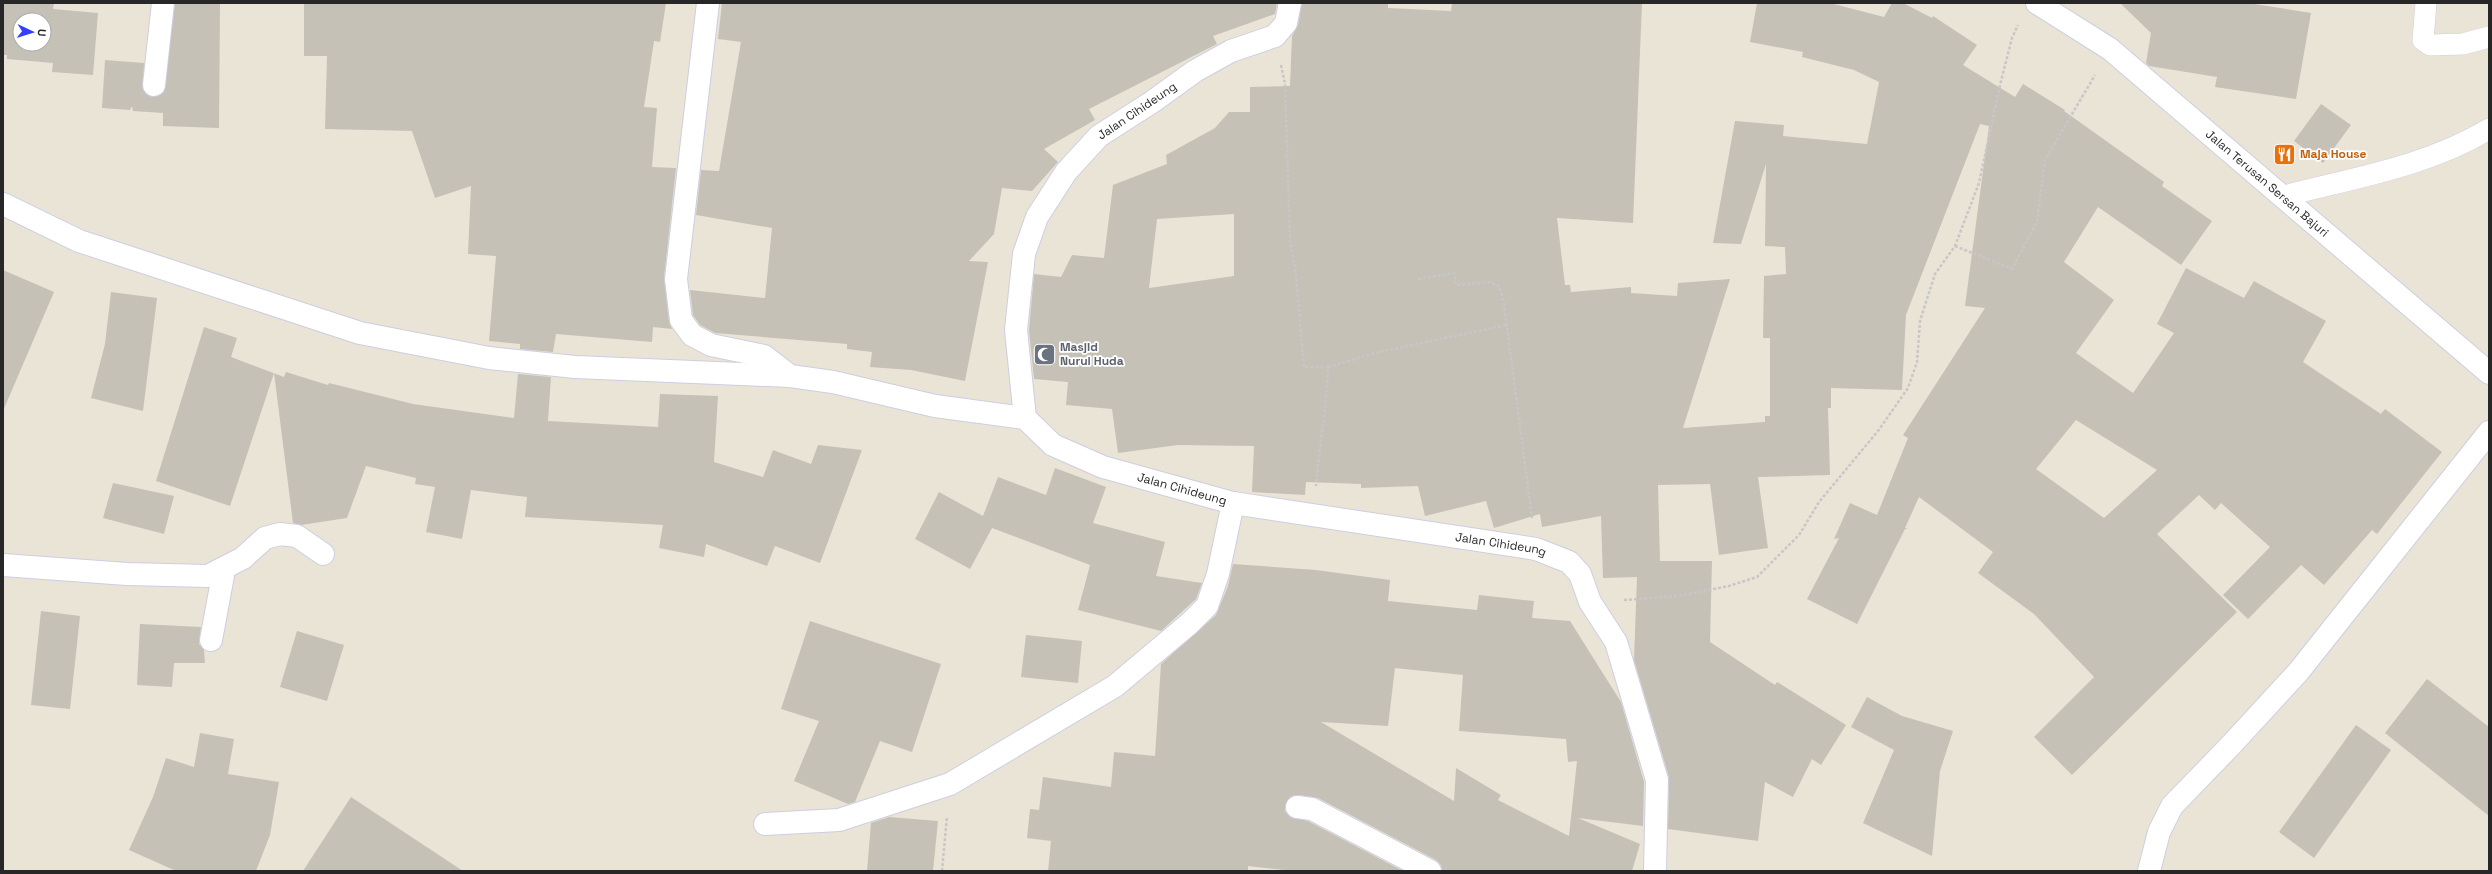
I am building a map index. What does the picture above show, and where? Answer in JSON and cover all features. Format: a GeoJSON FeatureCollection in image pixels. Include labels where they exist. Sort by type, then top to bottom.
{"type":"FeatureCollection","features":[{"type":"Feature","properties":{"kind":"street"},"geometry":{"type":"LineString","coordinates":[[154,85],[163,3]]}},
{"type":"Feature","properties":{"kind":"street"},"geometry":{"type":"LineString","coordinates":[[708,3],[676,279],[681,320],[692,335],[711,345],[764,356],[790,376]]}},
{"type":"Feature","properties":{"kind":"street"},"geometry":{"type":"LineString","coordinates":[[1275,36],[1286,23],[1290,3]]}},
{"type":"Feature","properties":{"kind":"street","name":"Jalan Terusan Sersan Bajuri"},"geometry":{"type":"LineString","coordinates":[[2038,3],[2110,49],[2284,196],[2489,373]]}},
{"type":"Feature","properties":{"kind":"street","name":"Jalan Cihideung"},"geometry":{"type":"LineString","coordinates":[[1275,36],[1231,51],[1195,71],[1152,102],[1099,136],[1066,172],[1038,218],[1024,254],[1016,330],[1025,418],[1053,445],[1103,467],[1232,503],[1314,514],[1536,549],[1569,562],[1580,574],[1590,602],[1616,642],[1657,780],[1655,871]]}},
{"type":"Feature","properties":{"kind":"street"},"geometry":{"type":"LineString","coordinates":[[3,204],[79,241],[360,332],[489,358],[575,367],[790,376],[833,382],[935,406],[1025,418]]}},
{"type":"Feature","properties":{"kind":"street"},"geometry":{"type":"LineString","coordinates":[[2149,871],[2159,832],[2172,806],[2232,744],[2299,671],[2489,432]]}},
{"type":"Feature","properties":{"kind":"street"},"geometry":{"type":"LineString","coordinates":[[765,824],[839,820],[950,784],[1115,686],[1190,624],[1207,606],[1213,591],[1232,503]]}},
{"type":"Feature","properties":{"kind":"street"},"geometry":{"type":"LineString","coordinates":[[3,565],[208,576],[224,570],[243,558],[265,538],[280,534],[297,536],[323,554]]}},
{"type":"Feature","properties":{"kind":"street"},"geometry":{"type":"LineString","coordinates":[[211,640],[224,570]]}},
{"type":"Feature","properties":{"kind":"street"},"geometry":{"type":"LineString","coordinates":[[1297,807],[1312,809],[1430,871]]}},
{"type":"Feature","properties":{"kind":"lane"},"geometry":{"type":"LineString","coordinates":[[2426,3],[2424,40],[2430,45],[2468,43],[2489,37]]}},
{"type":"Feature","properties":{"kind":"lane"},"geometry":{"type":"LineString","coordinates":[[2284,196],[2428,158],[2467,142],[2489,129]]}},
{"type":"Feature","properties":{"kind":"path"},"geometry":{"type":"LineString","coordinates":[[1590,602],[1678,596],[1729,586],[1757,577],[1798,535],[1819,502],[1878,431],[1908,388],[1917,362],[1920,321],[1935,274],[1955,246],[1979,183],[2001,81],[2012,38],[2019,24]]}},
{"type":"Feature","properties":{"kind":"path"},"geometry":{"type":"LineString","coordinates":[[1275,36],[1285,84],[1290,240],[1296,274],[1304,367],[1328,367],[1379,352],[1507,325]]}},
{"type":"Feature","properties":{"kind":"path"},"geometry":{"type":"LineString","coordinates":[[1955,246],[2012,269],[2037,222],[2045,160],[2110,49]]}},
{"type":"Feature","properties":{"kind":"path"},"geometry":{"type":"LineString","coordinates":[[1418,279],[1454,274],[1456,285],[1489,282],[1499,286],[1507,325],[1536,549]]}},
{"type":"Feature","properties":{"kind":"path"},"geometry":{"type":"LineString","coordinates":[[1314,514],[1319,449],[1327,404],[1328,367]]}},
{"type":"Feature","properties":{"kind":"path"},"geometry":{"type":"LineString","coordinates":[[942,871],[950,784]]}},
{"type":"Feature","properties":{"kind":"building"},"geometry":{"type":"Polygon","coordinates":[[[3,3],[54,3],[53,9],[98,13],[93,75],[52,72],[53,63],[7,59],[7,55],[3,55],[3,3]]]}},
{"type":"Feature","properties":{"kind":"building"},"geometry":{"type":"Polygon","coordinates":[[[175,3],[220,3],[219,128],[163,126],[163,113],[133,111],[132,106],[130,110],[102,108],[105,60],[144,63],[143,90],[153,97],[164,92],[175,3]]]}},
{"type":"Feature","properties":{"kind":"building"},"geometry":{"type":"Polygon","coordinates":[[[304,3],[666,3],[660,42],[654,41],[644,107],[657,108],[652,167],[676,168],[664,278],[669,322],[672,329],[653,327],[652,342],[556,334],[553,352],[520,349],[520,344],[489,341],[496,256],[468,254],[471,186],[435,198],[412,131],[325,129],[327,56],[304,56],[304,3]]]}},
{"type":"Feature","properties":{"kind":"building"},"geometry":{"type":"Polygon","coordinates":[[[722,3],[1277,3],[1275,14],[1213,36],[1217,44],[1089,109],[1095,120],[1044,149],[1058,162],[1032,191],[1002,188],[994,234],[969,261],[988,262],[965,381],[911,370],[870,367],[872,352],[847,349],[847,344],[715,333],[700,325],[693,315],[690,290],[765,298],[772,228],[696,215],[701,170],[719,171],[741,42],[718,39],[722,3]]]}},
{"type":"Feature","properties":{"kind":"building"},"geometry":{"type":"Polygon","coordinates":[[[1302,3],[1388,3],[1388,8],[1451,11],[1452,3],[1642,3],[1633,223],[1557,218],[1565,285],[1570,285],[1571,292],[1631,287],[1631,293],[1677,296],[1678,283],[1730,279],[1683,428],[1765,422],[1765,416],[1770,416],[1770,338],[1763,338],[1764,276],[1786,274],[1785,247],[1765,246],[1766,164],[1741,244],[1713,243],[1735,121],[1784,125],[1783,136],[1867,144],[1879,82],[1854,70],[1802,57],[1803,52],[1750,42],[1757,3],[1830,3],[1884,17],[1892,3],[1903,3],[1932,18],[1933,16],[1977,45],[1963,65],[2015,97],[2023,84],[2065,110],[2064,111],[2164,182],[2162,186],[2212,221],[2181,265],[2098,207],[2064,262],[2114,300],[2076,353],[2133,393],[2174,333],[2157,324],[2186,268],[2244,298],[2254,281],[2326,321],[2303,362],[2381,414],[2385,409],[2442,452],[2377,534],[2372,530],[2324,585],[2301,565],[2248,619],[2223,595],[2270,547],[2221,503],[2215,510],[2199,495],[2157,534],[2237,612],[2072,775],[2034,737],[2094,677],[2034,614],[1978,573],[1993,552],[1919,497],[1905,528],[1908,529],[1905,529],[1857,624],[1807,599],[1839,538],[1834,539],[1850,503],[1877,515],[1908,438],[1903,435],[1985,308],[1965,306],[1989,126],[1980,124],[1906,315],[1902,390],[1831,388],[1831,408],[1828,408],[1830,475],[1758,477],[1768,548],[1719,555],[1710,484],[1658,485],[1660,561],[1712,561],[1710,642],[1775,685],[1777,682],[1846,725],[1821,765],[1812,759],[1793,797],[1765,782],[1758,841],[1668,829],[1669,777],[1634,660],[1637,577],[1603,578],[1601,516],[1542,527],[1540,514],[1494,528],[1486,501],[1425,516],[1418,486],[1361,488],[1361,484],[1306,482],[1305,495],[1252,492],[1254,446],[1178,445],[1118,453],[1112,409],[1066,405],[1068,382],[1034,379],[1029,330],[1034,274],[1061,277],[1072,255],[1104,258],[1113,185],[1167,164],[1166,155],[1215,128],[1229,112],[1250,112],[1250,87],[1290,86],[1292,36],[1298,25],[1302,3]],[[1234,214],[1157,219],[1149,288],[1234,276],[1234,214]],[[2076,420],[2036,469],[2104,518],[2157,470],[2076,420]]]}},
{"type":"Feature","properties":{"kind":"building"},"geometry":{"type":"Polygon","coordinates":[[[2120,3],[2248,3],[2311,13],[2296,99],[2215,87],[2217,77],[2149,66],[2146,63],[2151,33],[2120,3]]]}},
{"type":"Feature","properties":{"kind":"building"},"geometry":{"type":"Polygon","coordinates":[[[2321,104],[2351,125],[2323,163],[2294,141],[2321,104]]]}},
{"type":"Feature","properties":{"kind":"building"},"geometry":{"type":"Polygon","coordinates":[[[3,270],[54,292],[3,411],[3,270]]]}},
{"type":"Feature","properties":{"kind":"building"},"geometry":{"type":"Polygon","coordinates":[[[111,292],[157,298],[143,411],[91,398],[105,344],[111,292]]]}},
{"type":"Feature","properties":{"kind":"building"},"geometry":{"type":"Polygon","coordinates":[[[204,327],[237,338],[231,357],[274,373],[230,506],[156,481],[204,327]]]}},
{"type":"Feature","properties":{"kind":"building"},"geometry":{"type":"Polygon","coordinates":[[[286,372],[328,385],[329,383],[413,404],[514,418],[518,374],[551,377],[548,421],[658,427],[660,394],[718,396],[714,462],[763,477],[773,450],[811,464],[818,445],[862,450],[820,563],[775,546],[767,566],[706,544],[704,557],[659,548],[663,525],[525,517],[527,497],[471,490],[462,539],[426,532],[435,487],[415,484],[416,478],[366,466],[347,518],[301,525],[293,523],[274,373],[284,377],[286,372]]]}},
{"type":"Feature","properties":{"kind":"building"},"geometry":{"type":"Polygon","coordinates":[[[1055,468],[1106,487],[1093,523],[1165,542],[1156,576],[1202,583],[1196,599],[1161,631],[1078,610],[1090,565],[992,528],[970,569],[915,539],[939,492],[983,516],[998,477],[1046,495],[1055,468]]]}},
{"type":"Feature","properties":{"kind":"building"},"geometry":{"type":"Polygon","coordinates":[[[113,483],[174,496],[164,534],[103,518],[113,483]]]}},
{"type":"Feature","properties":{"kind":"building"},"geometry":{"type":"Polygon","coordinates":[[[1233,564],[1316,570],[1390,580],[1388,601],[1477,610],[1479,595],[1534,601],[1532,618],[1570,621],[1621,702],[1644,782],[1643,826],[1578,818],[1640,844],[1632,871],[1442,871],[1441,865],[1436,860],[1318,798],[1299,795],[1292,796],[1285,805],[1285,811],[1290,817],[1308,821],[1403,871],[1293,871],[1248,866],[1248,871],[1048,871],[1051,841],[1027,838],[1030,809],[1039,810],[1043,777],[1111,787],[1114,752],[1155,756],[1161,664],[1216,615],[1228,586],[1233,564]],[[1395,668],[1388,726],[1321,722],[1454,801],[1456,768],[1501,795],[1498,800],[1569,836],[1577,761],[1568,762],[1566,739],[1459,731],[1463,675],[1395,668]]]}},
{"type":"Feature","properties":{"kind":"building"},"geometry":{"type":"Polygon","coordinates":[[[41,611],[80,616],[70,709],[31,705],[41,611]]]}},
{"type":"Feature","properties":{"kind":"building"},"geometry":{"type":"Polygon","coordinates":[[[810,621],[941,664],[912,752],[880,741],[855,802],[848,804],[794,781],[819,721],[781,709],[810,621]]]}},
{"type":"Feature","properties":{"kind":"building"},"geometry":{"type":"Polygon","coordinates":[[[140,624],[201,627],[199,644],[204,650],[205,663],[174,663],[172,687],[137,685],[140,624]]]}},
{"type":"Feature","properties":{"kind":"building"},"geometry":{"type":"Polygon","coordinates":[[[297,631],[344,645],[327,701],[280,687],[297,631]]]}},
{"type":"Feature","properties":{"kind":"building"},"geometry":{"type":"Polygon","coordinates":[[[1026,635],[1082,641],[1078,683],[1021,677],[1026,635]]]}},
{"type":"Feature","properties":{"kind":"building"},"geometry":{"type":"Polygon","coordinates":[[[2427,679],[2489,727],[2489,816],[2385,733],[2427,679]]]}},
{"type":"Feature","properties":{"kind":"building"},"geometry":{"type":"Polygon","coordinates":[[[1867,697],[1902,716],[1953,731],[1940,771],[1932,856],[1863,823],[1894,750],[1851,727],[1867,697]]]}},
{"type":"Feature","properties":{"kind":"building"},"geometry":{"type":"Polygon","coordinates":[[[2356,725],[2391,750],[2314,858],[2279,832],[2356,725]]]}},
{"type":"Feature","properties":{"kind":"building"},"geometry":{"type":"Polygon","coordinates":[[[200,733],[234,739],[228,774],[279,782],[270,835],[256,871],[176,871],[129,850],[153,797],[166,758],[194,767],[200,733]]]}},
{"type":"Feature","properties":{"kind":"building"},"geometry":{"type":"Polygon","coordinates":[[[351,797],[463,871],[303,871],[351,797]]]}},
{"type":"Feature","properties":{"kind":"building"},"geometry":{"type":"Polygon","coordinates":[[[889,817],[938,821],[933,871],[867,871],[871,823],[889,817]]]}},
{"type":"Feature","properties":{"kind":"place","name":"Maja House"},"geometry":{"type":"Point","coordinates":[2285,154]}},
{"type":"Feature","properties":{"kind":"place","name":"Masjid Nurul Huda"},"geometry":{"type":"Point","coordinates":[1044,354]}}]}
